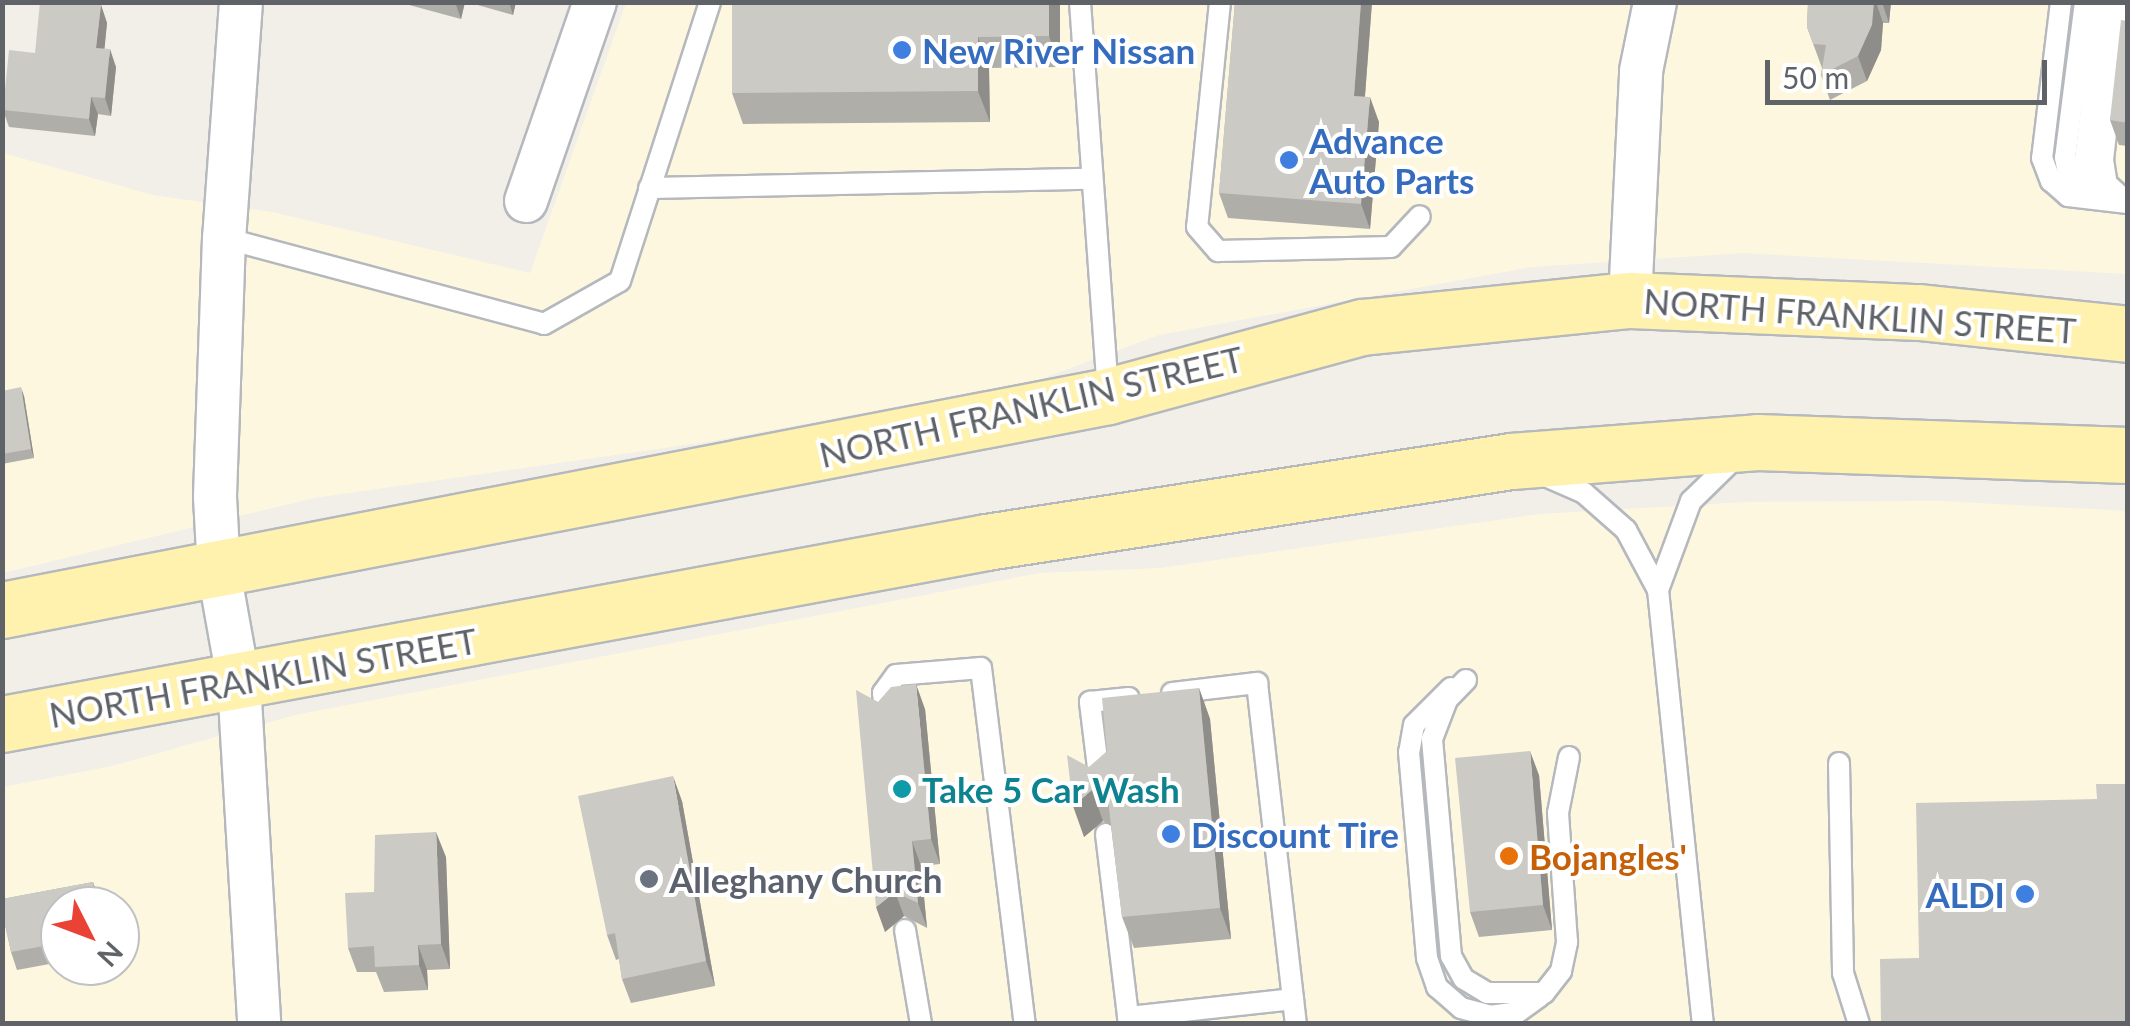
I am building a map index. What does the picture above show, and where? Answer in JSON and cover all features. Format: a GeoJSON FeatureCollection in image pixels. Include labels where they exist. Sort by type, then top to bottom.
{"type":"FeatureCollection","features":[{"type":"Feature","properties":{"kind":"main road","name":"NORTH FRANKLIN STREET"},"geometry":{"type":"LineString","coordinates":[[2,610],[219,572],[1108,396],[1362,327],[1630,300],[1919,312],[2128,334]]}},
{"type":"Feature","properties":{"kind":"main road","name":"NORTH FRANKLIN STREET"},"geometry":{"type":"LineString","coordinates":[[2,724],[986,542],[1511,461],[1757,442],[2128,455]]}},
{"type":"Feature","properties":{"kind":"street"},"geometry":{"type":"LineString","coordinates":[[241,2],[224,238],[215,497],[219,572],[239,683],[259,1024]]}},
{"type":"Feature","properties":{"kind":"street"},"geometry":{"type":"LineString","coordinates":[[526,201],[595,2]]}},
{"type":"Feature","properties":{"kind":"street"},"geometry":{"type":"LineString","coordinates":[[1630,300],[1642,71],[1654,2]]}},
{"type":"Feature","properties":{"kind":"lane"},"geometry":{"type":"LineString","coordinates":[[224,238],[544,324],[620,281],[710,2]]}},
{"type":"Feature","properties":{"kind":"lane"},"geometry":{"type":"LineString","coordinates":[[1080,2],[1108,396]]}},
{"type":"Feature","properties":{"kind":"lane"},"geometry":{"type":"LineString","coordinates":[[1220,2],[1197,227],[1218,252],[1392,246],[1420,216]]}},
{"type":"Feature","properties":{"kind":"lane"},"geometry":{"type":"LineString","coordinates":[[2061,2],[2042,158],[2051,181],[2068,196],[2112,201]]}},
{"type":"Feature","properties":{"kind":"lane"},"geometry":{"type":"LineString","coordinates":[[2085,2],[2066,158],[2070,181],[2112,201]]}},
{"type":"Feature","properties":{"kind":"lane"},"geometry":{"type":"LineString","coordinates":[[2104,2],[2085,159],[2089,180],[2112,201]]}},
{"type":"Feature","properties":{"kind":"lane"},"geometry":{"type":"LineString","coordinates":[[2112,201],[2103,160],[2122,2]]}},
{"type":"Feature","properties":{"kind":"lane"},"geometry":{"type":"LineString","coordinates":[[649,188],[1090,179]]}},
{"type":"Feature","properties":{"kind":"lane"},"geometry":{"type":"LineString","coordinates":[[1658,590],[1690,501],[1712,475],[1757,442]]}},
{"type":"Feature","properties":{"kind":"lane"},"geometry":{"type":"LineString","coordinates":[[1511,461],[1584,493],[1626,530],[1658,590],[1703,1024]]}},
{"type":"Feature","properties":{"kind":"lane"},"geometry":{"type":"LineString","coordinates":[[886,712],[883,693],[896,675],[981,668],[1025,1024]]}},
{"type":"Feature","properties":{"kind":"lane"},"geometry":{"type":"LineString","coordinates":[[1466,680],[1447,700],[1432,739],[1451,956],[1464,979],[1486,993],[1544,993],[1560,971],[1567,942],[1558,813],[1569,758]]}},
{"type":"Feature","properties":{"kind":"lane"},"geometry":{"type":"LineString","coordinates":[[1100,784],[1090,702],[1257,683],[1296,1024]]}},
{"type":"Feature","properties":{"kind":"lane"},"geometry":{"type":"LineString","coordinates":[[1840,763],[1843,973],[1859,1024]]}},
{"type":"Feature","properties":{"kind":"lane"},"geometry":{"type":"LineString","coordinates":[[1106,834],[1129,1020],[1294,999]]}},
{"type":"Feature","properties":{"kind":"lane"},"geometry":{"type":"LineString","coordinates":[[905,930],[921,1024]]}},
{"type":"Feature","properties":{"kind":"shaded area"},"geometry":{"type":"Polygon","coordinates":[[[626,3],[2127,3],[2127,274],[1743,253],[1531,267],[1159,335],[1039,380],[713,441],[314,498],[3,573],[3,153],[153,195],[272,212],[530,273],[626,3]]]}},
{"type":"Feature","properties":{"kind":"shaded area"},"geometry":{"type":"Polygon","coordinates":[[[1941,501],[2127,511],[2127,1023],[3,1024],[3,787],[112,766],[295,715],[1040,573],[1160,568],[1540,514],[1745,502],[1941,501]]]}},
{"type":"Feature","properties":{"kind":"building"},"geometry":{"type":"Polygon","coordinates":[[[40,2],[101,5],[96,48],[110,49],[105,98],[91,97],[89,119],[3,110],[9,50],[35,53],[40,2]]]}},
{"type":"Feature","properties":{"kind":"building","name":"New River Nissan"},"geometry":{"type":"Polygon","coordinates":[[[732,2],[1049,2],[1049,36],[978,37],[978,91],[732,93],[732,2]]]}},
{"type":"Feature","properties":{"kind":"building"},"geometry":{"type":"Polygon","coordinates":[[[1235,2],[1361,2],[1354,96],[1370,97],[1361,204],[1219,193],[1235,2]]]}},
{"type":"Feature","properties":{"kind":"building"},"geometry":{"type":"Polygon","coordinates":[[[1808,2],[1874,2],[1872,25],[1858,56],[1821,75],[1826,45],[1813,44],[1807,27],[1808,2]]]}},
{"type":"Feature","properties":{"kind":"building"},"geometry":{"type":"Polygon","coordinates":[[[2121,20],[2128,21],[2128,123],[2110,120],[2121,20]]]}},
{"type":"Feature","properties":{"kind":"building"},"geometry":{"type":"Polygon","coordinates":[[[21,387],[31,449],[2,454],[2,391],[21,387]]]}},
{"type":"Feature","properties":{"kind":"building","name":"Take 5 Car Wash"},"geometry":{"type":"Polygon","coordinates":[[[916,684],[931,839],[912,841],[918,903],[895,892],[876,907],[856,690],[878,702],[891,687],[916,684]]]}},
{"type":"Feature","properties":{"kind":"building","name":"Discount Tire"},"geometry":{"type":"Polygon","coordinates":[[[1199,688],[1220,908],[1122,917],[1108,800],[1092,790],[1073,806],[1067,755],[1089,767],[1107,751],[1102,698],[1199,688]]]}},
{"type":"Feature","properties":{"kind":"building","name":"Bojangles'"},"geometry":{"type":"Polygon","coordinates":[[[1530,751],[1543,905],[1470,912],[1455,758],[1530,751]]]}},
{"type":"Feature","properties":{"kind":"building","name":"Alleghany Church"},"geometry":{"type":"Polygon","coordinates":[[[673,776],[706,961],[622,979],[615,933],[607,935],[578,796],[673,776]]]}},
{"type":"Feature","properties":{"kind":"building","name":"ALDI"},"geometry":{"type":"Polygon","coordinates":[[[2096,784],[2128,784],[2128,1024],[1881,1024],[1880,959],[1919,958],[1916,803],[2097,799],[2096,784]]]}},
{"type":"Feature","properties":{"kind":"building"},"geometry":{"type":"Polygon","coordinates":[[[436,832],[441,944],[418,945],[419,965],[375,967],[374,946],[348,948],[345,893],[374,892],[375,835],[436,832]]]}},
{"type":"Feature","properties":{"kind":"building"},"geometry":{"type":"Polygon","coordinates":[[[40,892],[40,947],[11,952],[2,899],[40,892]]]}},
{"type":"Feature","properties":{"kind":"place","name":"New River Nissan"},"geometry":{"type":"Point","coordinates":[902,50]}},
{"type":"Feature","properties":{"kind":"place","name":"Advance Auto Parts"},"geometry":{"type":"Point","coordinates":[1289,160]}},
{"type":"Feature","properties":{"kind":"place","name":"Take 5 Car Wash"},"geometry":{"type":"Point","coordinates":[902,789]}},
{"type":"Feature","properties":{"kind":"place","name":"Discount Tire"},"geometry":{"type":"Point","coordinates":[1171,834]}},
{"type":"Feature","properties":{"kind":"place","name":"Bojangles'"},"geometry":{"type":"Point","coordinates":[1509,856]}},
{"type":"Feature","properties":{"kind":"place","name":"Alleghany Church"},"geometry":{"type":"Point","coordinates":[649,879]}},
{"type":"Feature","properties":{"kind":"place","name":"ALDI"},"geometry":{"type":"Point","coordinates":[2025,894]}}]}
